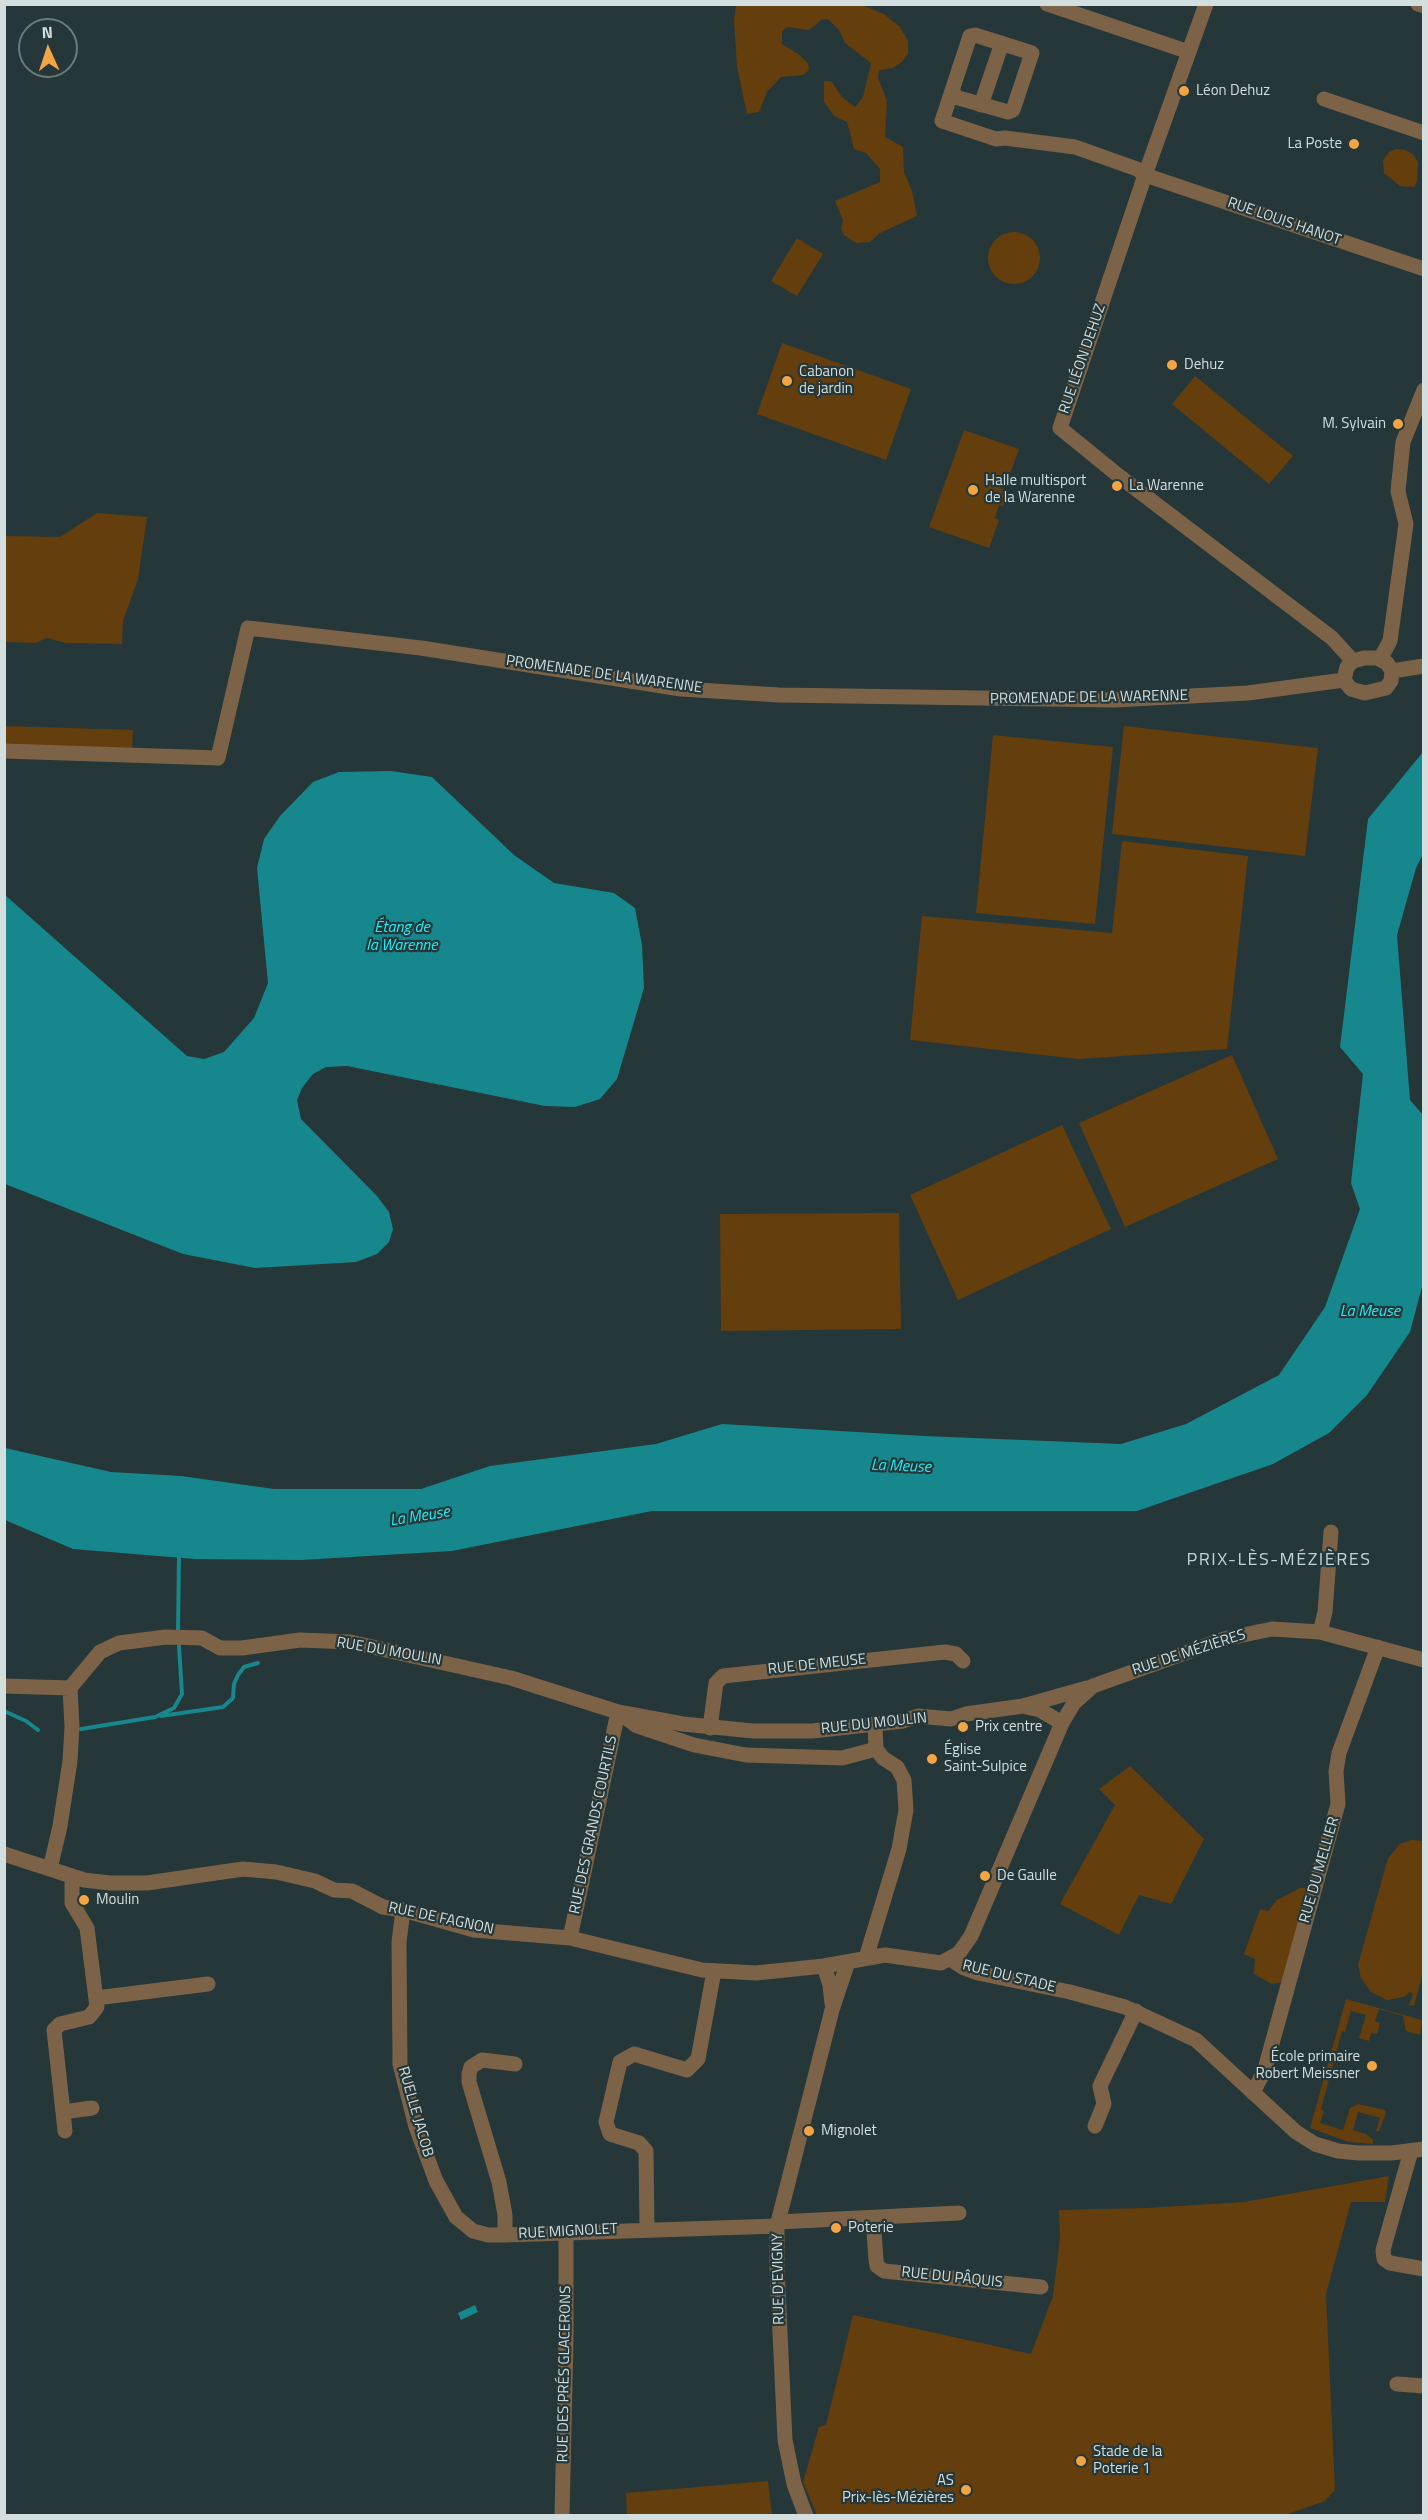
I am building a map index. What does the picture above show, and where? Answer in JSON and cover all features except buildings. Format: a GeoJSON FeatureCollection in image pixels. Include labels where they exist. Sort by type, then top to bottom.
{"type":"FeatureCollection","features":[{"type":"Feature","properties":{"kind":"street"},"geometry":{"type":"LineString","coordinates":[[1047,4],[1188,52]]}},
{"type":"Feature","properties":{"kind":"street","name":"RUE LÉON DEHUZ"},"geometry":{"type":"LineString","coordinates":[[1206,4],[1060,428],[1119,477],[1332,639],[1353,661]]}},
{"type":"Feature","properties":{"kind":"street"},"geometry":{"type":"LineString","coordinates":[[1419,4],[1424,6]]}},
{"type":"Feature","properties":{"kind":"street"},"geometry":{"type":"LineString","coordinates":[[975,35],[1002,43],[1032,53],[1013,110],[1008,112],[955,97],[953,90],[970,36],[975,35]]}},
{"type":"Feature","properties":{"kind":"street"},"geometry":{"type":"LineString","coordinates":[[981,105],[1002,43]]}},
{"type":"Feature","properties":{"kind":"street","name":"RUE LOUIS HANOT"},"geometry":{"type":"LineString","coordinates":[[953,90],[942,121],[996,139],[1005,138],[1075,147],[1137,169],[1145,176],[1424,269]]}},
{"type":"Feature","properties":{"kind":"street"},"geometry":{"type":"LineString","coordinates":[[1324,99],[1424,133]]}},
{"type":"Feature","properties":{"kind":"street"},"geometry":{"type":"LineString","coordinates":[[1005,138],[1008,112]]}},
{"type":"Feature","properties":{"kind":"street"},"geometry":{"type":"LineString","coordinates":[[1380,660],[1390,641],[1406,524],[1398,491],[1403,442],[1417,423],[1424,390]]}},
{"type":"Feature","properties":{"kind":"street","name":"PROMENADE DE LA WARENNE"},"geometry":{"type":"LineString","coordinates":[[4,751],[219,758],[248,628],[421,648],[681,689],[779,695],[1114,700],[1248,693],[1344,680]]}},
{"type":"Feature","properties":{"kind":"street"},"geometry":{"type":"LineString","coordinates":[[1364,658],[1380,660],[1387,663],[1392,671],[1391,681],[1386,688],[1365,693],[1351,689],[1344,680],[1347,667],[1353,661],[1364,658]]}},
{"type":"Feature","properties":{"kind":"street"},"geometry":{"type":"LineString","coordinates":[[1392,671],[1424,666]]}},
{"type":"Feature","properties":{"kind":"street"},"geometry":{"type":"LineString","coordinates":[[1320,1632],[1325,1612],[1331,1532]]}},
{"type":"Feature","properties":{"kind":"street","name":"RUE DE MÉZIÈRES"},"geometry":{"type":"LineString","coordinates":[[1067,1715],[1093,1686],[1250,1632],[1286,1629],[1320,1632],[1424,1660]]}},
{"type":"Feature","properties":{"kind":"street","name":"RUE DU MOULIN"},"geometry":{"type":"LineString","coordinates":[[70,1688],[100,1652],[118,1643],[166,1637],[202,1638],[220,1648],[242,1648],[300,1640],[350,1642],[511,1678],[618,1712],[710,1728],[778,1732],[875,1725],[903,1721],[918,1716],[951,1719],[966,1714],[1023,1706],[1093,1686]]}},
{"type":"Feature","properties":{"kind":"street","name":"RUE DU MELLIER"},"geometry":{"type":"LineString","coordinates":[[1253,2093],[1264,2069],[1338,1804],[1336,1771],[1339,1754],[1378,1647]]}},
{"type":"Feature","properties":{"kind":"street","name":"RUE DE MEUSE"},"geometry":{"type":"LineString","coordinates":[[710,1728],[716,1683],[723,1676],[945,1652],[956,1654],[963,1661]]}},
{"type":"Feature","properties":{"kind":"street"},"geometry":{"type":"LineString","coordinates":[[4,1686],[70,1688],[72,1727],[70,1761],[60,1826],[50,1869]]}},
{"type":"Feature","properties":{"kind":"street"},"geometry":{"type":"LineString","coordinates":[[950,1959],[959,1953],[971,1936],[1067,1715],[1044,1701]]}},
{"type":"Feature","properties":{"kind":"street","name":"RUE DU MOULIN"},"geometry":{"type":"LineString","coordinates":[[1023,1706],[1067,1715]]}},
{"type":"Feature","properties":{"kind":"street","name":"RUE DU MOULIN"},"geometry":{"type":"LineString","coordinates":[[618,1712],[637,1726],[694,1745],[746,1755],[842,1758],[876,1749]]}},
{"type":"Feature","properties":{"kind":"street","name":"RUE DES GRANDS COURTILS"},"geometry":{"type":"LineString","coordinates":[[570,1938],[618,1712]]}},
{"type":"Feature","properties":{"kind":"street"},"geometry":{"type":"LineString","coordinates":[[866,1958],[903,1830],[906,1799],[904,1780],[897,1767],[883,1758],[876,1749],[875,1725]]}},
{"type":"Feature","properties":{"kind":"street","name":"RUE DE FAGNON"},"geometry":{"type":"LineString","coordinates":[[4,1854],[72,1876],[104,1883],[136,1884],[223,1871],[260,1870],[303,1878],[334,1890],[352,1892],[382,1907],[403,1910],[474,1930],[570,1938],[666,1962],[714,1971],[756,1973],[848,1962]]}},
{"type":"Feature","properties":{"kind":"street"},"geometry":{"type":"LineString","coordinates":[[65,2131],[54,2030],[60,2024],[89,2017],[97,2007],[87,1928],[72,1903],[72,1876]]}},
{"type":"Feature","properties":{"kind":"street","name":"RUELLE JACOB"},"geometry":{"type":"LineString","coordinates":[[403,1910],[399,1942],[400,2064],[416,2127],[435,2181],[456,2217],[473,2231],[488,2235],[505,2235]]}},
{"type":"Feature","properties":{"kind":"street","name":"RUE DU STADE"},"geometry":{"type":"LineString","coordinates":[[848,1962],[892,1955],[935,1963],[950,1959],[978,1973],[1090,1996],[1136,2011],[1196,2040],[1296,2132],[1315,2145],[1359,2153],[1417,2150]]}},
{"type":"Feature","properties":{"kind":"street","name":"RUE D'EVIGNY"},"geometry":{"type":"LineString","coordinates":[[806,2516],[794,2484],[785,2440],[777,2268],[778,2224],[832,2010],[848,1962]]}},
{"type":"Feature","properties":{"kind":"street","name":"RUE D'EVIGNY"},"geometry":{"type":"LineString","coordinates":[[824,1966],[830,1985],[832,2010]]}},
{"type":"Feature","properties":{"kind":"street"},"geometry":{"type":"LineString","coordinates":[[647,2228],[646,2151],[639,2143],[610,2134],[606,2122],[620,2062],[634,2054],[687,2070],[698,2059],[714,1971]]}},
{"type":"Feature","properties":{"kind":"street"},"geometry":{"type":"LineString","coordinates":[[96,1998],[208,1984]]}},
{"type":"Feature","properties":{"kind":"street"},"geometry":{"type":"LineString","coordinates":[[1095,2126],[1104,2104],[1100,2086],[1136,2011]]}},
{"type":"Feature","properties":{"kind":"street","name":"RUE MIGNOLET"},"geometry":{"type":"LineString","coordinates":[[516,2064],[482,2061],[471,2067],[469,2074],[469,2082],[499,2182],[505,2215],[505,2235],[778,2224]]}},
{"type":"Feature","properties":{"kind":"street"},"geometry":{"type":"LineString","coordinates":[[63,2112],[92,2108]]}},
{"type":"Feature","properties":{"kind":"street"},"geometry":{"type":"LineString","coordinates":[[1417,2150],[1383,2250],[1384,2259],[1390,2263],[1424,2269]]}},
{"type":"Feature","properties":{"kind":"street"},"geometry":{"type":"LineString","coordinates":[[778,2224],[959,2213]]}},
{"type":"Feature","properties":{"kind":"street","name":"RUE DU PÂQUIS"},"geometry":{"type":"LineString","coordinates":[[873,2218],[877,2265],[884,2271],[1041,2286]]}},
{"type":"Feature","properties":{"kind":"street","name":"RUE DES PRÉS GLACERONS"},"geometry":{"type":"LineString","coordinates":[[562,2516],[566,2232]]}},
{"type":"Feature","properties":{"kind":"street"},"geometry":{"type":"LineString","coordinates":[[1397,2384],[1424,2386]]}},
{"type":"Feature","properties":{"kind":"shaded area"},"geometry":{"type":"Polygon","coordinates":[[[736,5],[862,5],[884,14],[900,27],[908,41],[908,54],[893,68],[879,70],[878,78],[887,101],[885,137],[903,147],[904,172],[912,191],[917,216],[880,233],[870,242],[856,243],[844,235],[841,229],[843,220],[835,201],[880,182],[880,169],[866,153],[854,149],[847,122],[834,116],[824,102],[824,81],[831,81],[842,97],[855,107],[863,97],[871,63],[845,43],[839,30],[828,19],[821,20],[809,30],[787,27],[782,31],[782,44],[808,63],[809,70],[803,75],[781,77],[767,92],[759,112],[747,114],[737,67],[734,20],[736,5]]]}},
{"type":"Feature","properties":{"kind":"shaded area"},"geometry":{"type":"Polygon","coordinates":[[[1396,149],[1413,154],[1418,162],[1417,181],[1414,187],[1400,186],[1384,173],[1383,160],[1389,152],[1396,149]]]}},
{"type":"Feature","properties":{"kind":"shaded area"},"geometry":{"type":"Polygon","coordinates":[[[1009,232],[1019,232],[1033,239],[1040,258],[1033,277],[1019,284],[1009,284],[999,280],[992,273],[988,263],[988,253],[992,243],[999,236],[1009,232]]]}},
{"type":"Feature","properties":{"kind":"shaded area"},"geometry":{"type":"Polygon","coordinates":[[[797,238],[823,254],[797,296],[771,281],[797,238]]]}},
{"type":"Feature","properties":{"kind":"shaded area"},"geometry":{"type":"Polygon","coordinates":[[[782,343],[911,389],[886,460],[757,414],[782,343]]]}},
{"type":"Feature","properties":{"kind":"shaded area"},"geometry":{"type":"Polygon","coordinates":[[[1195,376],[1293,456],[1269,484],[1172,404],[1195,376]]]}},
{"type":"Feature","properties":{"kind":"shaded area","name":"Halle multisport de la Warenne"},"geometry":{"type":"Polygon","coordinates":[[[964,430],[1019,449],[1009,477],[1005,476],[1000,488],[1008,492],[1003,506],[999,505],[995,518],[999,520],[989,548],[929,527],[964,430]]]}},
{"type":"Feature","properties":{"kind":"shaded area"},"geometry":{"type":"Polygon","coordinates":[[[97,513],[147,517],[138,579],[123,621],[122,644],[66,643],[47,638],[35,643],[5,642],[5,536],[60,537],[97,513]]]}},
{"type":"Feature","properties":{"kind":"shaded area"},"geometry":{"type":"Polygon","coordinates":[[[5,726],[133,730],[132,752],[5,748],[5,726]]]}},
{"type":"Feature","properties":{"kind":"shaded area"},"geometry":{"type":"Polygon","coordinates":[[[1124,726],[1318,748],[1305,856],[1112,834],[1124,726]]]}},
{"type":"Feature","properties":{"kind":"shaded area"},"geometry":{"type":"Polygon","coordinates":[[[993,735],[1113,747],[1095,924],[976,913],[993,735]]]}},
{"type":"Feature","properties":{"kind":"shaded area"},"geometry":{"type":"Polygon","coordinates":[[[1122,841],[1248,856],[1227,1049],[1078,1059],[910,1040],[922,916],[1112,933],[1122,841]]]}},
{"type":"Feature","properties":{"kind":"shaded area"},"geometry":{"type":"Polygon","coordinates":[[[1232,1055],[1278,1159],[1125,1227],[1079,1123],[1232,1055]]]}},
{"type":"Feature","properties":{"kind":"shaded area"},"geometry":{"type":"Polygon","coordinates":[[[1062,1125],[1111,1229],[958,1300],[910,1195],[1062,1125]]]}},
{"type":"Feature","properties":{"kind":"shaded area"},"geometry":{"type":"Polygon","coordinates":[[[899,1213],[901,1329],[721,1331],[720,1214],[899,1213]]]}},
{"type":"Feature","properties":{"kind":"shaded area"},"geometry":{"type":"Polygon","coordinates":[[[1130,1766],[1204,1839],[1171,1904],[1139,1895],[1119,1935],[1060,1904],[1115,1805],[1099,1789],[1130,1766]]]}},
{"type":"Feature","properties":{"kind":"shaded area"},"geometry":{"type":"Polygon","coordinates":[[[1411,1840],[1424,1841],[1423,1972],[1414,2006],[1409,2005],[1413,1994],[1410,1992],[1404,1997],[1387,2000],[1371,1992],[1361,1978],[1358,1965],[1388,1858],[1400,1844],[1411,1840]]]}},
{"type":"Feature","properties":{"kind":"shaded area"},"geometry":{"type":"Polygon","coordinates":[[[1300,1888],[1307,1888],[1282,1982],[1272,1984],[1254,1974],[1255,1959],[1244,1954],[1260,1909],[1268,1911],[1277,1900],[1300,1888]]]}},
{"type":"Feature","properties":{"kind":"shaded area"},"geometry":{"type":"Polygon","coordinates":[[[1346,1999],[1422,2020],[1420,2035],[1406,2031],[1403,2016],[1379,2009],[1375,2021],[1380,2023],[1377,2034],[1371,2033],[1369,2041],[1359,2038],[1366,2015],[1351,2011],[1345,2032],[1342,2031],[1321,2109],[1324,2111],[1320,2123],[1343,2130],[1350,2108],[1358,2104],[1385,2110],[1379,2131],[1376,2131],[1380,2118],[1358,2112],[1353,2130],[1366,2134],[1373,2140],[1373,2144],[1349,2142],[1310,2128],[1346,1999]]]}},
{"type":"Feature","properties":{"kind":"shaded area"},"geometry":{"type":"Polygon","coordinates":[[[1389,2176],[1385,2202],[1351,2202],[1326,2294],[1335,2490],[1325,2501],[1282,2516],[817,2515],[803,2482],[819,2427],[826,2425],[853,2315],[1031,2354],[1053,2296],[1060,2238],[1059,2210],[1244,2202],[1389,2176]]]}},
{"type":"Feature","properties":{"kind":"shaded area"},"geometry":{"type":"Polygon","coordinates":[[[768,2481],[772,2515],[627,2515],[626,2493],[768,2481]]]}},
{"type":"Feature","properties":{"kind":"water","name":"La Meuse"},"geometry":{"type":"Polygon","coordinates":[[[1423,752],[1423,854],[1416,868],[1397,935],[1410,1100],[1423,1115],[1423,1283],[1410,1332],[1367,1395],[1329,1433],[1273,1464],[1137,1511],[652,1511],[452,1551],[301,1560],[195,1559],[73,1549],[5,1520],[5,1448],[111,1472],[181,1476],[274,1489],[421,1489],[490,1466],[656,1444],[722,1424],[924,1436],[1121,1444],[1186,1424],[1279,1375],[1325,1307],[1360,1209],[1351,1183],[1363,1074],[1340,1047],[1368,819],[1423,752]]]}},
{"type":"Feature","properties":{"kind":"water","name":"Étang de la Warenne"},"geometry":{"type":"Polygon","coordinates":[[[391,771],[432,777],[514,855],[554,883],[614,893],[635,908],[642,945],[644,988],[617,1079],[600,1099],[575,1107],[545,1106],[347,1066],[326,1067],[313,1074],[302,1088],[297,1100],[301,1119],[377,1196],[389,1212],[393,1229],[389,1242],[377,1254],[356,1262],[255,1268],[183,1254],[5,1184],[5,895],[187,1056],[204,1059],[224,1052],[254,1018],[268,983],[257,868],[264,839],[280,816],[313,782],[339,772],[391,771]]]}},
{"type":"Feature","properties":{"kind":"water"},"geometry":{"type":"Polygon","coordinates":[[[475,2305],[478,2312],[461,2320],[458,2313],[475,2305]]]}},
{"type":"Feature","properties":{"kind":"waterway"},"geometry":{"type":"LineString","coordinates":[[178,1632],[179,1555]]}},
{"type":"Feature","properties":{"kind":"waterway"},"geometry":{"type":"LineString","coordinates":[[81,1729],[155,1717],[174,1708],[182,1694],[179,1646]]}},
{"type":"Feature","properties":{"kind":"waterway"},"geometry":{"type":"LineString","coordinates":[[161,1716],[223,1707],[233,1698],[234,1684],[244,1667],[258,1663]]}},
{"type":"Feature","properties":{"kind":"waterway"},"geometry":{"type":"LineString","coordinates":[[4,1711],[26,1721],[38,1730]]}},
{"type":"Feature","properties":{"kind":"place","name":"Léon Dehuz"},"geometry":{"type":"Point","coordinates":[1184,91]}},
{"type":"Feature","properties":{"kind":"place","name":"La Poste"},"geometry":{"type":"Point","coordinates":[1354,144]}},
{"type":"Feature","properties":{"kind":"place","name":"Dehuz"},"geometry":{"type":"Point","coordinates":[1172,365]}},
{"type":"Feature","properties":{"kind":"place","name":"Cabanon de jardin"},"geometry":{"type":"Point","coordinates":[787,381]}},
{"type":"Feature","properties":{"kind":"place","name":"M. Sylvain"},"geometry":{"type":"Point","coordinates":[1398,424]}},
{"type":"Feature","properties":{"kind":"place","name":"La Warenne"},"geometry":{"type":"Point","coordinates":[1117,486]}},
{"type":"Feature","properties":{"kind":"place","name":"Halle multisport de la Warenne"},"geometry":{"type":"Point","coordinates":[973,490]}},
{"type":"Feature","properties":{"kind":"place","name":"Prix centre"},"geometry":{"type":"Point","coordinates":[963,1727]}},
{"type":"Feature","properties":{"kind":"place","name":"Église Saint-Sulpice"},"geometry":{"type":"Point","coordinates":[932,1759]}},
{"type":"Feature","properties":{"kind":"place","name":"De Gaulle"},"geometry":{"type":"Point","coordinates":[985,1876]}},
{"type":"Feature","properties":{"kind":"place","name":"Moulin"},"geometry":{"type":"Point","coordinates":[84,1900]}},
{"type":"Feature","properties":{"kind":"place","name":"École primaire Robert Meissner"},"geometry":{"type":"Point","coordinates":[1372,2066]}},
{"type":"Feature","properties":{"kind":"place","name":"Mignolet"},"geometry":{"type":"Point","coordinates":[809,2131]}},
{"type":"Feature","properties":{"kind":"place","name":"Poterie"},"geometry":{"type":"Point","coordinates":[836,2228]}},
{"type":"Feature","properties":{"kind":"place","name":"Stade de la Poterie 1"},"geometry":{"type":"Point","coordinates":[1081,2461]}},
{"type":"Feature","properties":{"kind":"place","name":"AS Prix-lès-Mézières"},"geometry":{"type":"Point","coordinates":[966,2490]}},
{"type":"Feature","properties":{"kind":"district","name":"PRIX-LÈS-MÉZIÈRES"},"geometry":{"type":"Point","coordinates":[1279,1561]}}]}
